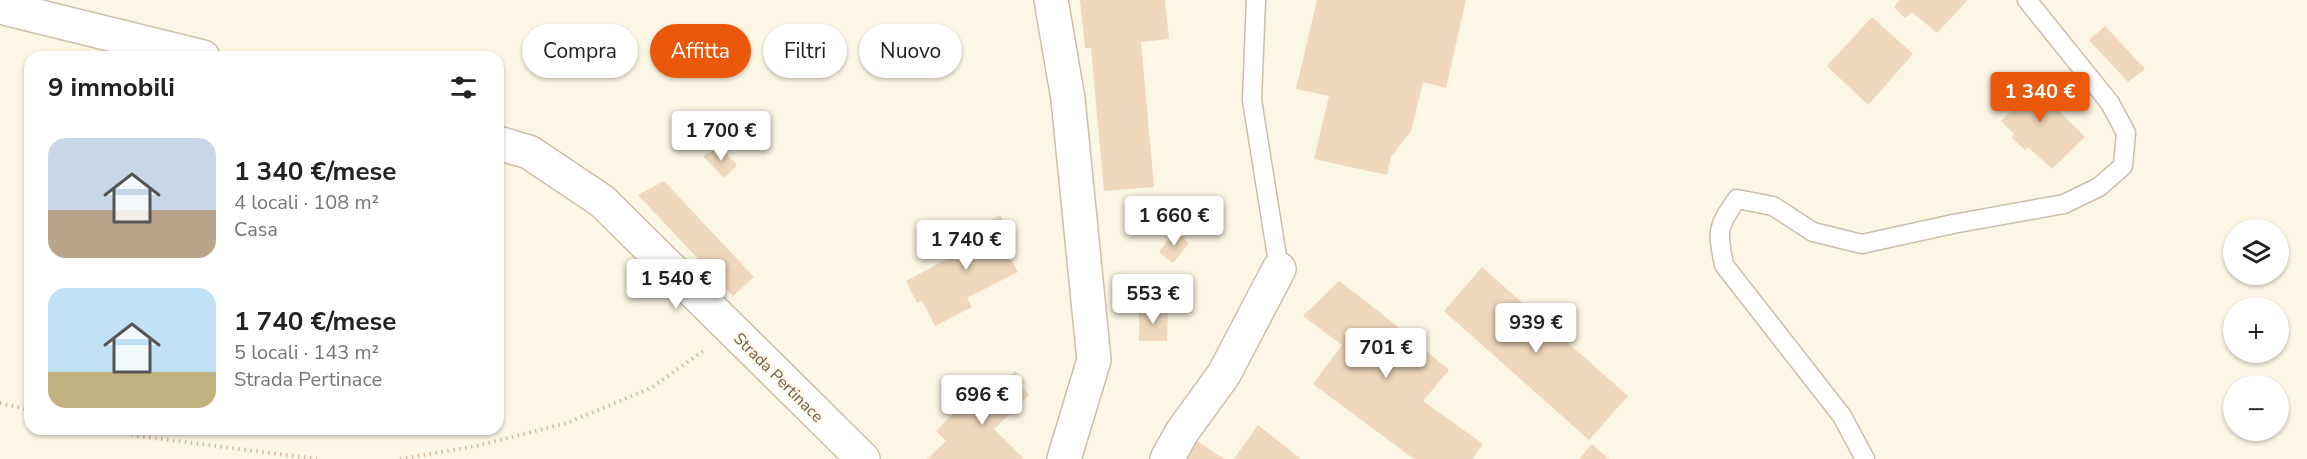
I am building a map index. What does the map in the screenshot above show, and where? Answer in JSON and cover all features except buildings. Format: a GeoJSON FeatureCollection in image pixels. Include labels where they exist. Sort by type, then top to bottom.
{"type":"FeatureCollection","features":[{"type":"Feature","properties":{"kind":"main road"},"geometry":{"type":"LineString","coordinates":[[1051,0],[1068,99],[1094,360],[1064,459]]}},
{"type":"Feature","properties":{"kind":"main road"},"geometry":{"type":"LineString","coordinates":[[0,5],[180,51]]}},
{"type":"Feature","properties":{"kind":"main road","name":"Strada Pertinace"},"geometry":{"type":"LineString","coordinates":[[504,145],[529,152],[602,201],[862,459]]}},
{"type":"Feature","properties":{"kind":"main road"},"geometry":{"type":"LineString","coordinates":[[1167,459],[1182,432],[1224,374],[1279,269]]}},
{"type":"Feature","properties":{"kind":"lane"},"geometry":{"type":"LineString","coordinates":[[1256,0],[1252,100],[1279,269]]}},
{"type":"Feature","properties":{"kind":"lane"},"geometry":{"type":"LineString","coordinates":[[1865,459],[1842,416],[1724,265],[1718,238],[1722,219],[1737,198],[1773,206],[1813,232],[1862,244],[1953,224],[2064,204],[2099,187],[2123,166],[2126,133],[2110,103],[2027,0]]}},
{"type":"Feature","properties":{"kind":"path"},"geometry":{"type":"LineString","coordinates":[[400,459],[476,446],[567,423],[651,388],[732,330]]}},
{"type":"Feature","properties":{"kind":"path"},"geometry":{"type":"LineString","coordinates":[[0,403],[24,409]]}},
{"type":"Feature","properties":{"kind":"path"},"geometry":{"type":"LineString","coordinates":[[134,435],[317,459]]}}]}
